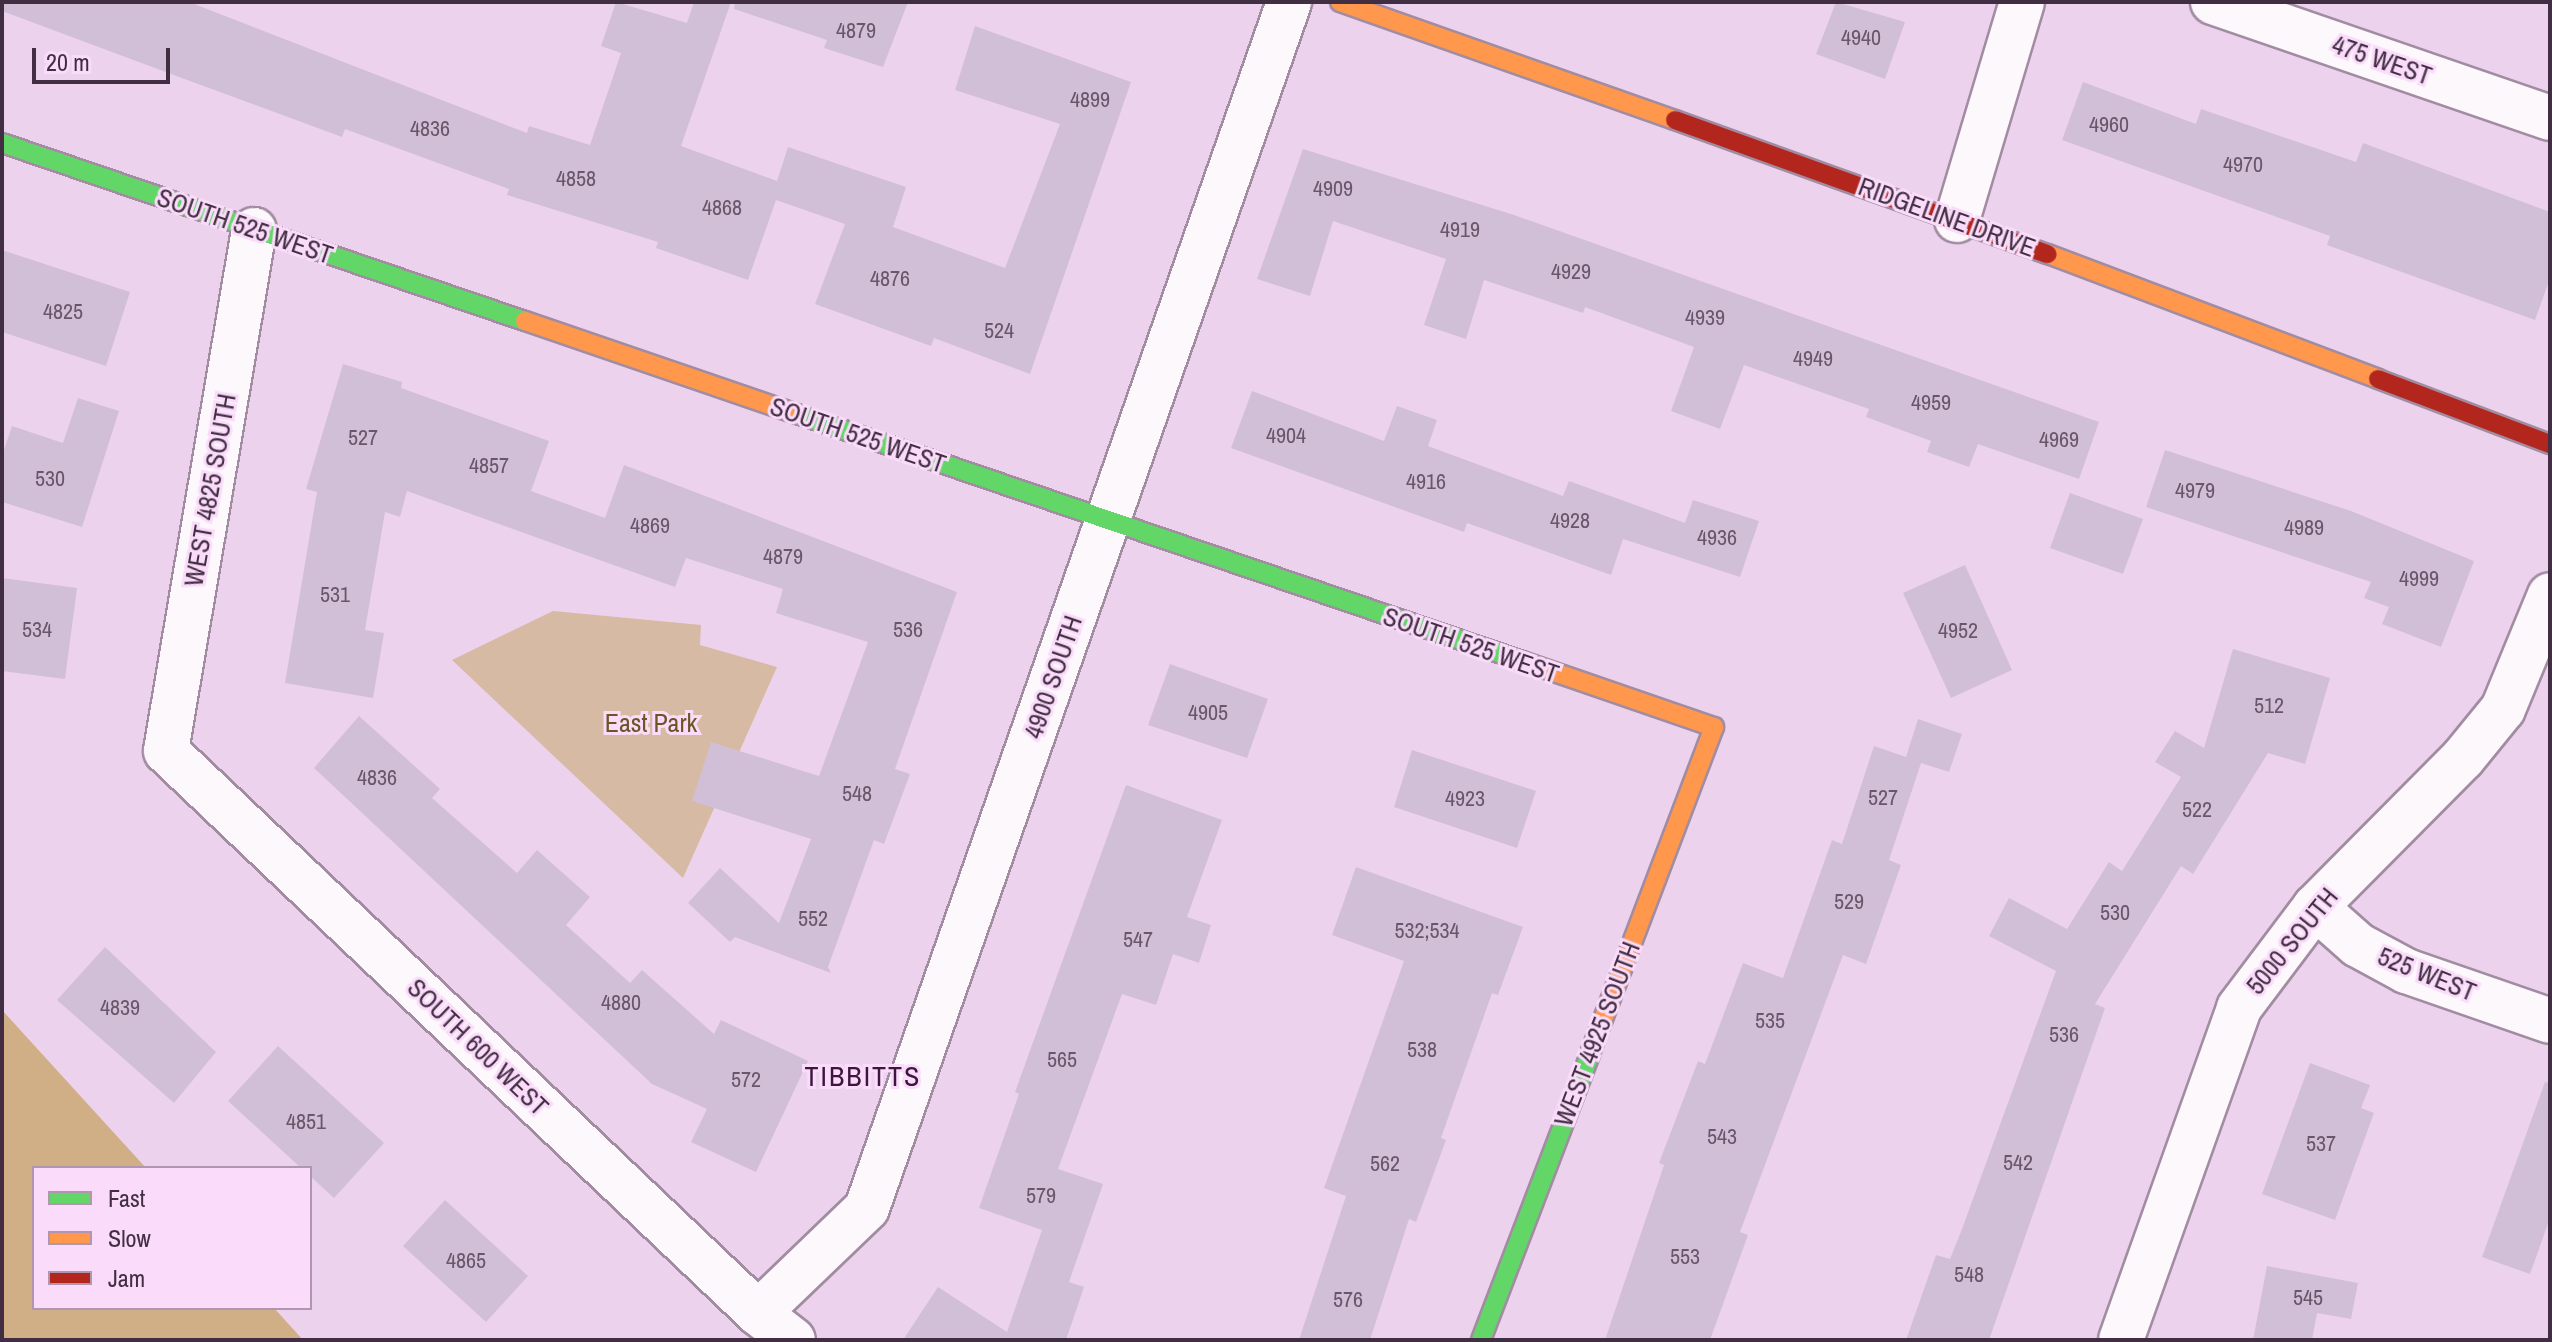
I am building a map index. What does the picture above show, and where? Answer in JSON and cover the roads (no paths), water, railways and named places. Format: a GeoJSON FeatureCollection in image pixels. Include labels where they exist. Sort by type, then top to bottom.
{"type":"FeatureCollection","features":[{"type":"Feature","properties":{"kind":"street","name":"4900 SOUTH"},"geometry":{"type":"LineString","coordinates":[[758,1313],[867,1208],[1289,2]]}},
{"type":"Feature","properties":{"kind":"street","name":"RIDGELINE DRIVE"},"geometry":{"type":"LineString","coordinates":[[1340,2],[1957,220],[2550,444]]}},
{"type":"Feature","properties":{"kind":"street"},"geometry":{"type":"LineString","coordinates":[[1957,220],[2022,2]]}},
{"type":"Feature","properties":{"kind":"street","name":"475 WEST"},"geometry":{"type":"LineString","coordinates":[[2213,2],[2550,118]]}},
{"type":"Feature","properties":{"kind":"street","name":"SOUTH 525 WEST"},"geometry":{"type":"LineString","coordinates":[[2,143],[1714,727]]}},
{"type":"Feature","properties":{"kind":"street","name":"WEST 4825 SOUTH"},"geometry":{"type":"LineString","coordinates":[[166,751],[254,230]]}},
{"type":"Feature","properties":{"kind":"street","name":"5000 SOUTH"},"geometry":{"type":"LineString","coordinates":[[2121,1340],[2239,1008],[2315,907],[2463,758],[2503,709],[2550,595]]}},
{"type":"Feature","properties":{"kind":"street","name":"WEST 4925 SOUTH"},"geometry":{"type":"LineString","coordinates":[[1481,1340],[1714,727]]}},
{"type":"Feature","properties":{"kind":"street","name":"SOUTH 600 WEST"},"geometry":{"type":"LineString","coordinates":[[166,751],[758,1313],[793,1340]]}},
{"type":"Feature","properties":{"kind":"street","name":"525 WEST"},"geometry":{"type":"LineString","coordinates":[[2315,907],[2358,945],[2406,971],[2550,1021]]}},
{"type":"Feature","properties":{"kind":"district","name":"TIBBITTS"},"geometry":{"type":"Point","coordinates":[863,1076]}},
{"type":"Feature","properties":{"kind":"park label","name":"East Park"},"geometry":{"type":"Point","coordinates":[651,723]}}]}
